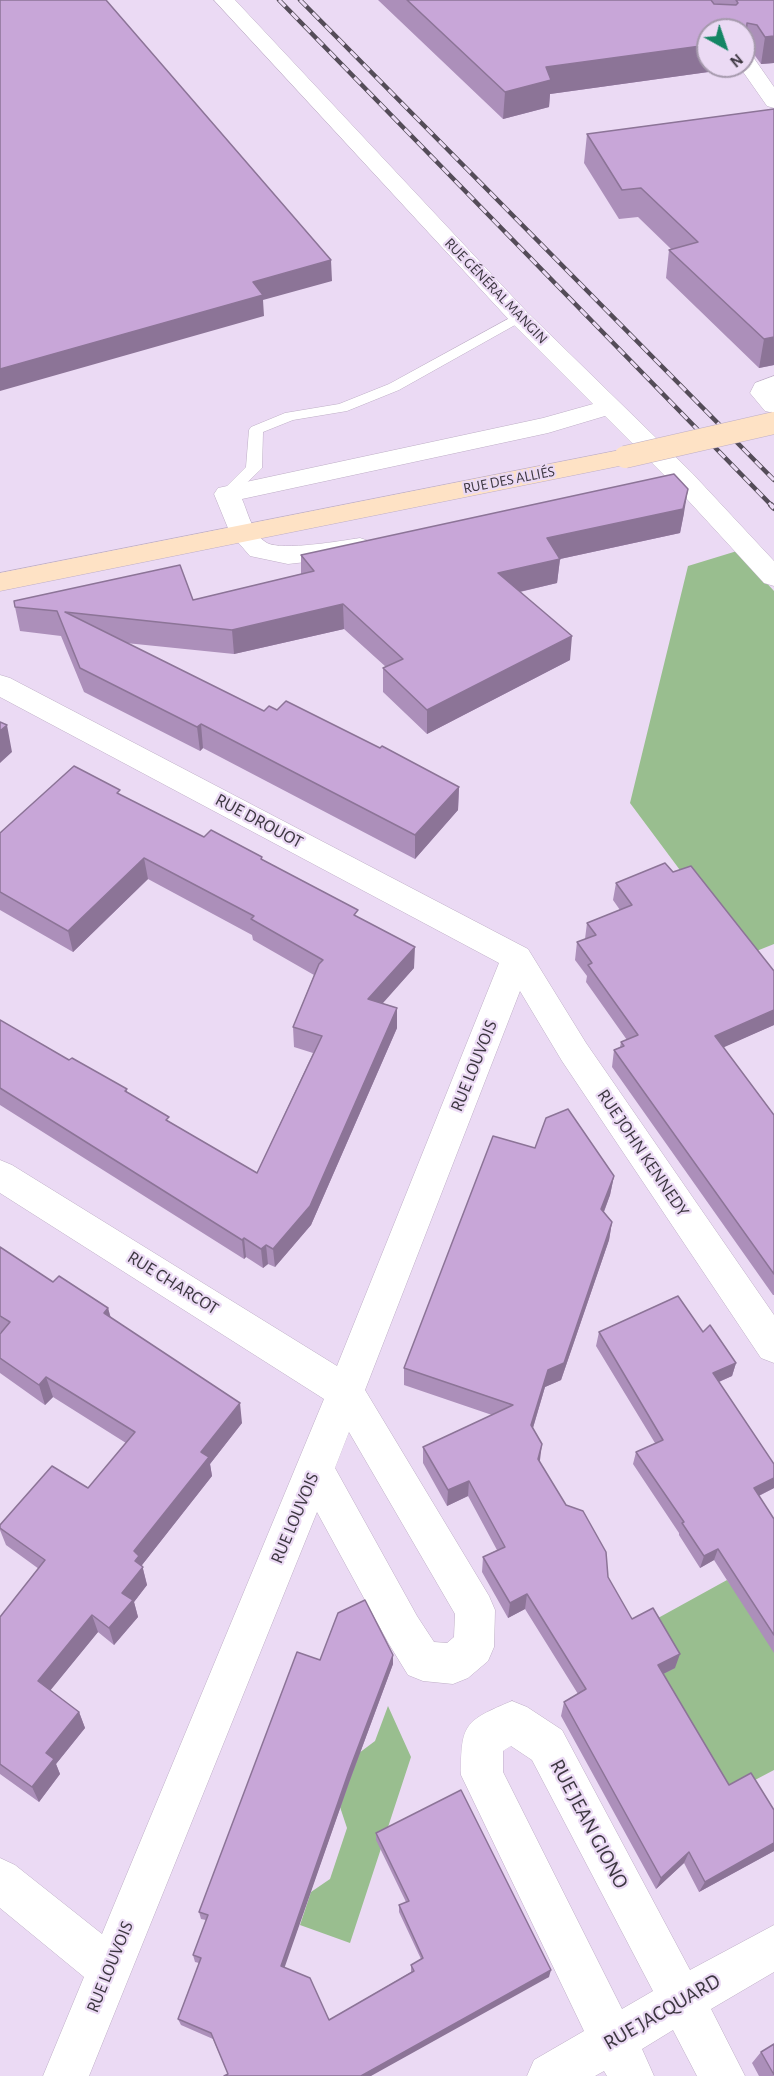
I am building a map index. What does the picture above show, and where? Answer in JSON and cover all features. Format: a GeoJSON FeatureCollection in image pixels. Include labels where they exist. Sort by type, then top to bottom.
{"type":"FeatureCollection","features":[{"type":"Feature","properties":{"kind":"main road","name":"RUE DES ALLIÉS"},"geometry":{"type":"LineString","coordinates":[[0,582],[625,457],[774,423]]}},
{"type":"Feature","properties":{"kind":"street","name":"RUE GÉNÉRAL MANGIN"},"geometry":{"type":"LineString","coordinates":[[224,0],[519,317],[683,479],[774,577]]}},
{"type":"Feature","properties":{"kind":"street"},"geometry":{"type":"LineString","coordinates":[[756,74],[772,95]]}},
{"type":"Feature","properties":{"kind":"street"},"geometry":{"type":"LineString","coordinates":[[774,383],[764,388],[762,393],[774,406]]}},
{"type":"Feature","properties":{"kind":"street"},"geometry":{"type":"LineString","coordinates":[[380,543],[345,550],[288,555],[259,550],[243,533],[227,494],[548,425],[609,407]]}},
{"type":"Feature","properties":{"kind":"street"},"geometry":{"type":"LineString","coordinates":[[656,485],[683,479]]}},
{"type":"Feature","properties":{"kind":"street","name":"RUE DROUOT"},"geometry":{"type":"LineString","coordinates":[[0,685],[517,958]]}},
{"type":"Feature","properties":{"kind":"street","name":"RUE JOHN KENNEDY"},"geometry":{"type":"LineString","coordinates":[[517,958],[574,1052],[774,1346]]}},
{"type":"Feature","properties":{"kind":"street","name":"RUE LOUVOIS"},"geometry":{"type":"LineString","coordinates":[[66,2076],[315,1470],[517,958]]}},
{"type":"Feature","properties":{"kind":"street","name":"RUE CHARCOT"},"geometry":{"type":"LineString","coordinates":[[0,1175],[345,1392]]}},
{"type":"Feature","properties":{"kind":"street"},"geometry":{"type":"LineString","coordinates":[[315,1470],[403,1630],[423,1661],[453,1664],[474,1647],[476,1610],[345,1392]]}},
{"type":"Feature","properties":{"kind":"street","name":"RUE JEAN GIONO"},"geometry":{"type":"LineString","coordinates":[[622,2059],[482,1775],[482,1740],[512,1722],[547,1745],[722,2076]]}},
{"type":"Feature","properties":{"kind":"street"},"geometry":{"type":"LineString","coordinates":[[0,1880],[109,1968]]}},
{"type":"Feature","properties":{"kind":"street","name":"RUE JACQUARD"},"geometry":{"type":"LineString","coordinates":[[550,2076],[622,2059],[682,2001],[774,1947]]}},
{"type":"Feature","properties":{"kind":"lane"},"geometry":{"type":"LineString","coordinates":[[227,494],[254,468],[256,430],[290,416],[342,408],[394,387],[519,317]]}},
{"type":"Feature","properties":{"kind":"green space"},"geometry":{"type":"Polygon","coordinates":[[[737,551],[774,591],[774,944],[744,956],[630,803],[688,566],[737,551]]]}},
{"type":"Feature","properties":{"kind":"green space"},"geometry":{"type":"Polygon","coordinates":[[[727,1580],[774,1637],[774,1770],[717,1800],[647,1682],[649,1623],[727,1580]]]}},
{"type":"Feature","properties":{"kind":"green space"},"geometry":{"type":"Polygon","coordinates":[[[388,1706],[411,1757],[350,1943],[300,1925],[311,1892],[330,1879],[347,1828],[340,1807],[359,1753],[375,1741],[388,1706]]]}},
{"type":"Feature","properties":{"kind":"building"},"geometry":{"type":"Polygon","coordinates":[[[0,0],[106,0],[331,260],[253,282],[263,295],[0,369],[0,0]]]}},
{"type":"Feature","properties":{"kind":"building"},"geometry":{"type":"Polygon","coordinates":[[[407,0],[711,0],[714,4],[736,5],[738,3],[736,0],[774,0],[774,36],[765,37],[756,25],[756,18],[696,18],[696,47],[546,67],[551,80],[505,92],[407,0]]]}},
{"type":"Feature","properties":{"kind":"building"},"geometry":{"type":"Polygon","coordinates":[[[774,109],[774,337],[764,339],[669,250],[698,242],[641,188],[622,190],[587,134],[774,109]]]}},
{"type":"Feature","properties":{"kind":"building"},"geometry":{"type":"Polygon","coordinates":[[[674,474],[688,489],[683,509],[547,538],[560,559],[498,573],[572,636],[427,710],[383,668],[403,659],[343,604],[232,630],[65,612],[264,711],[269,706],[277,710],[286,701],[380,748],[382,746],[459,787],[415,835],[201,724],[197,727],[80,668],[57,611],[15,607],[14,601],[180,565],[193,600],[314,571],[301,555],[674,474]]]}},
{"type":"Feature","properties":{"kind":"building"},"geometry":{"type":"Polygon","coordinates":[[[0,722],[7,725],[0,731],[0,722]]]}},
{"type":"Feature","properties":{"kind":"building"},"geometry":{"type":"Polygon","coordinates":[[[74,766],[120,790],[117,793],[204,837],[211,830],[262,857],[261,859],[358,910],[354,915],[415,947],[368,999],[397,1008],[310,1206],[273,1249],[266,1245],[261,1249],[244,1238],[242,1240],[0,1088],[0,1020],[69,1060],[72,1058],[127,1089],[125,1091],[169,1117],[166,1120],[257,1173],[322,1036],[293,1027],[319,964],[323,960],[251,919],[254,916],[144,858],[68,931],[0,892],[0,833],[74,766]]]}},
{"type":"Feature","properties":{"kind":"building"},"geometry":{"type":"Polygon","coordinates":[[[665,863],[673,872],[691,866],[774,971],[774,1010],[715,1036],[774,1115],[774,1274],[614,1050],[624,1046],[621,1042],[638,1035],[588,965],[592,963],[577,942],[596,935],[587,923],[632,905],[616,883],[665,863]]]}},
{"type":"Feature","properties":{"kind":"building"},"geometry":{"type":"Polygon","coordinates":[[[568,1109],[614,1176],[601,1209],[612,1222],[564,1363],[548,1370],[531,1425],[542,1444],[538,1459],[566,1505],[583,1511],[606,1552],[608,1577],[632,1619],[653,1608],[680,1654],[658,1665],[729,1785],[751,1773],[774,1810],[774,1843],[705,1882],[689,1852],[661,1878],[564,1702],[586,1689],[527,1594],[510,1603],[483,1557],[505,1547],[469,1481],[448,1490],[423,1447],[513,1405],[404,1368],[493,1136],[535,1148],[546,1118],[568,1109]]]}},
{"type":"Feature","properties":{"kind":"building"},"geometry":{"type":"Polygon","coordinates":[[[0,1247],[53,1282],[59,1276],[108,1308],[104,1313],[240,1403],[201,1452],[209,1457],[134,1551],[139,1556],[135,1561],[143,1567],[122,1593],[133,1600],[109,1628],[92,1615],[38,1681],[79,1712],[46,1753],[54,1759],[32,1787],[0,1764],[0,1617],[45,1560],[0,1528],[0,1525],[52,1466],[88,1488],[135,1432],[46,1377],[39,1385],[0,1358],[0,1334],[10,1322],[0,1316],[0,1247]]]}},
{"type":"Feature","properties":{"kind":"building"},"geometry":{"type":"Polygon","coordinates":[[[678,1296],[703,1332],[710,1325],[736,1363],[713,1373],[774,1464],[774,1478],[754,1488],[774,1519],[774,1635],[718,1549],[704,1556],[682,1523],[684,1522],[636,1452],[663,1440],[599,1332],[678,1296]]]}},
{"type":"Feature","properties":{"kind":"building"},"geometry":{"type":"Polygon","coordinates":[[[365,1600],[393,1655],[349,1771],[281,1966],[310,1978],[329,2020],[414,1971],[411,1965],[423,1958],[399,1905],[409,1901],[376,1833],[461,1790],[551,1970],[361,2076],[224,2076],[228,2074],[211,2033],[178,2019],[201,1958],[193,1955],[208,1915],[199,1912],[297,1652],[320,1660],[338,1613],[365,1600]]]}},
{"type":"Feature","properties":{"kind":"building"},"geometry":{"type":"Polygon","coordinates":[[[774,2044],[774,2075],[761,2052],[774,2044]]]}},
{"type":"Feature","properties":{"kind":"railway"},"geometry":{"type":"LineString","coordinates":[[279,0],[773,507]]}},
{"type":"Feature","properties":{"kind":"railway"},"geometry":{"type":"LineString","coordinates":[[300,0],[774,480]]}}]}
